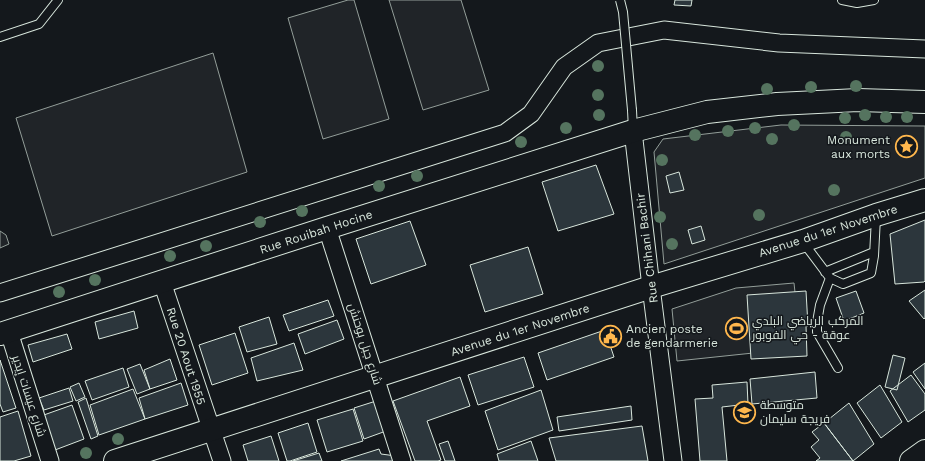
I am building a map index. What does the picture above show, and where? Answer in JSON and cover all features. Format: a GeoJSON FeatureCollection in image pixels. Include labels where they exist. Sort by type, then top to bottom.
{"type":"FeatureCollection","features":[{"type":"Feature","properties":{"kind":"main road","name":"Rue Rouibah Hocine"},"geometry":{"type":"LineString","coordinates":[[4,333],[327,228],[633,131],[707,112],[777,104],[858,100],[925,102]]}},
{"type":"Feature","properties":{"kind":"main road","name":"Avenue du 1er Novembre"},"geometry":{"type":"LineString","coordinates":[[115,461],[651,287],[803,241],[876,215],[925,200]]}},
{"type":"Feature","properties":{"kind":"main road"},"geometry":{"type":"LineString","coordinates":[[911,461],[925,451]]}},
{"type":"Feature","properties":{"kind":"street"},"geometry":{"type":"LineString","coordinates":[[0,293],[505,133],[531,114],[564,67],[598,43],[664,30],[779,43],[925,49]]}},
{"type":"Feature","properties":{"kind":"street","name":"Rue Chihani Bachir"},"geometry":{"type":"LineString","coordinates":[[633,131],[673,461]]}},
{"type":"Feature","properties":{"kind":"street","name":"شارع جبل بوحنش"},"geometry":{"type":"LineString","coordinates":[[327,228],[402,461]]}},
{"type":"Feature","properties":{"kind":"street","name":"Rue 20 Aout 1955"},"geometry":{"type":"LineString","coordinates":[[162,282],[222,461]]}},
{"type":"Feature","properties":{"kind":"street","name":"شارع عيسات إيدير"},"geometry":{"type":"LineString","coordinates":[[4,333],[50,461]]}},
{"type":"Feature","properties":{"kind":"lane"},"geometry":{"type":"LineString","coordinates":[[0,37],[39,24],[58,0]]}},
{"type":"Feature","properties":{"kind":"lane"},"geometry":{"type":"LineString","coordinates":[[620,0],[623,12],[633,131]]}},
{"type":"Feature","properties":{"kind":"lane"},"geometry":{"type":"LineString","coordinates":[[842,0],[857,3],[874,0]]}},
{"type":"Feature","properties":{"kind":"lane"},"geometry":{"type":"LineString","coordinates":[[803,241],[828,275],[842,284],[871,273],[876,215]]}},
{"type":"Feature","properties":{"kind":"lane"},"geometry":{"type":"LineString","coordinates":[[838,368],[817,332],[820,305],[828,275],[874,252]]}},
{"type":"Feature","properties":{"kind":"shaded area"},"geometry":{"type":"Polygon","coordinates":[[[348,0],[354,0],[389,119],[323,139],[288,18],[348,0]]]}},
{"type":"Feature","properties":{"kind":"shaded area"},"geometry":{"type":"Polygon","coordinates":[[[389,0],[461,0],[489,90],[423,110],[389,0]]]}},
{"type":"Feature","properties":{"kind":"shaded area"},"geometry":{"type":"Polygon","coordinates":[[[213,53],[247,172],[52,236],[16,118],[213,53]]]}},
{"type":"Feature","properties":{"kind":"shaded area"},"geometry":{"type":"Polygon","coordinates":[[[781,125],[925,126],[925,178],[664,264],[654,152],[663,139],[781,125]]]}},
{"type":"Feature","properties":{"kind":"shaded area"},"geometry":{"type":"Polygon","coordinates":[[[0,231],[6,235],[9,244],[0,248],[0,231]]]}},
{"type":"Feature","properties":{"kind":"shaded area","name":"المركب الرياضي البلدي عوقة - حي الفوبور"},"geometry":{"type":"Polygon","coordinates":[[[794,283],[801,348],[677,361],[672,309],[736,288],[794,283]]]}},
{"type":"Feature","properties":{"kind":"building"},"geometry":{"type":"Polygon","coordinates":[[[675,0],[692,0],[691,6],[674,5],[675,0]]]}},
{"type":"Feature","properties":{"kind":"building"},"geometry":{"type":"Polygon","coordinates":[[[596,165],[614,214],[558,231],[542,182],[596,165]]]}},
{"type":"Feature","properties":{"kind":"building"},"geometry":{"type":"Polygon","coordinates":[[[679,172],[684,190],[670,193],[666,176],[679,172]]]}},
{"type":"Feature","properties":{"kind":"building"},"geometry":{"type":"Polygon","coordinates":[[[925,220],[925,281],[895,284],[890,234],[925,220]]]}},
{"type":"Feature","properties":{"kind":"building"},"geometry":{"type":"Polygon","coordinates":[[[410,221],[426,265],[371,284],[356,239],[410,221]]]}},
{"type":"Feature","properties":{"kind":"building"},"geometry":{"type":"Polygon","coordinates":[[[701,226],[705,240],[692,244],[688,230],[701,226]]]}},
{"type":"Feature","properties":{"kind":"building"},"geometry":{"type":"Polygon","coordinates":[[[528,247],[543,294],[485,312],[470,265],[528,247]]]}},
{"type":"Feature","properties":{"kind":"building"},"geometry":{"type":"Polygon","coordinates":[[[925,290],[925,318],[924,319],[909,301],[925,290]]]}},
{"type":"Feature","properties":{"kind":"building"},"geometry":{"type":"Polygon","coordinates":[[[806,291],[808,326],[806,326],[807,356],[751,359],[747,295],[806,291]]]}},
{"type":"Feature","properties":{"kind":"building"},"geometry":{"type":"Polygon","coordinates":[[[856,291],[864,313],[844,321],[836,298],[856,291]]]}},
{"type":"Feature","properties":{"kind":"building"},"geometry":{"type":"Polygon","coordinates":[[[328,300],[334,316],[289,331],[283,315],[328,300]]]}},
{"type":"Feature","properties":{"kind":"building"},"geometry":{"type":"Polygon","coordinates":[[[134,311],[138,328],[99,339],[95,322],[134,311]]]}},
{"type":"Feature","properties":{"kind":"building"},"geometry":{"type":"Polygon","coordinates":[[[269,317],[277,344],[247,352],[239,327],[269,317]]]}},
{"type":"Feature","properties":{"kind":"building"},"geometry":{"type":"Polygon","coordinates":[[[337,320],[344,339],[305,354],[298,334],[337,320]]]}},
{"type":"Feature","properties":{"kind":"building"},"geometry":{"type":"Polygon","coordinates":[[[605,330],[614,357],[547,380],[538,353],[605,330]]]}},
{"type":"Feature","properties":{"kind":"building"},"geometry":{"type":"Polygon","coordinates":[[[235,333],[248,373],[212,385],[199,345],[235,333]]]}},
{"type":"Feature","properties":{"kind":"building"},"geometry":{"type":"Polygon","coordinates":[[[67,334],[72,349],[33,362],[28,345],[67,334]]]}},
{"type":"Feature","properties":{"kind":"building"},"geometry":{"type":"Polygon","coordinates":[[[294,343],[303,370],[257,381],[251,358],[294,343]]]}},
{"type":"Feature","properties":{"kind":"building"},"geometry":{"type":"Polygon","coordinates":[[[893,355],[905,358],[897,390],[885,387],[893,355]]]}},
{"type":"Feature","properties":{"kind":"building"},"geometry":{"type":"Polygon","coordinates":[[[524,357],[534,387],[478,405],[468,375],[524,357]]]}},
{"type":"Feature","properties":{"kind":"building"},"geometry":{"type":"Polygon","coordinates":[[[170,359],[177,380],[150,389],[144,370],[170,359]]]}},
{"type":"Feature","properties":{"kind":"building"},"geometry":{"type":"Polygon","coordinates":[[[0,360],[16,408],[3,412],[0,404],[0,360]]]}},
{"type":"Feature","properties":{"kind":"building"},"geometry":{"type":"Polygon","coordinates":[[[925,363],[925,389],[913,372],[925,363]]]}},
{"type":"Feature","properties":{"kind":"building"},"geometry":{"type":"Polygon","coordinates":[[[140,364],[150,389],[137,394],[127,369],[140,364]]]}},
{"type":"Feature","properties":{"kind":"building"},"geometry":{"type":"Polygon","coordinates":[[[123,368],[129,387],[92,400],[85,381],[123,368]]]}},
{"type":"Feature","properties":{"kind":"building"},"geometry":{"type":"Polygon","coordinates":[[[815,372],[817,398],[752,404],[750,379],[815,372]]]}},
{"type":"Feature","properties":{"kind":"building"},"geometry":{"type":"Polygon","coordinates":[[[911,375],[925,394],[925,410],[908,422],[890,391],[911,375]]]}},
{"type":"Feature","properties":{"kind":"building"},"geometry":{"type":"Polygon","coordinates":[[[460,377],[470,406],[427,421],[441,460],[415,461],[393,401],[460,377]]]}},
{"type":"Feature","properties":{"kind":"building"},"geometry":{"type":"Polygon","coordinates":[[[747,382],[748,404],[722,407],[727,461],[700,461],[695,399],[713,398],[712,385],[747,382]]]}},
{"type":"Feature","properties":{"kind":"building"},"geometry":{"type":"Polygon","coordinates":[[[79,383],[85,397],[76,401],[70,387],[79,383]]]}},
{"type":"Feature","properties":{"kind":"building"},"geometry":{"type":"Polygon","coordinates":[[[181,383],[188,405],[145,419],[139,398],[181,383]]]}},
{"type":"Feature","properties":{"kind":"building"},"geometry":{"type":"Polygon","coordinates":[[[880,385],[902,422],[881,438],[857,403],[880,385]]]}},
{"type":"Feature","properties":{"kind":"building"},"geometry":{"type":"Polygon","coordinates":[[[69,388],[73,401],[44,410],[39,398],[69,388]]]}},
{"type":"Feature","properties":{"kind":"building"},"geometry":{"type":"Polygon","coordinates":[[[133,389],[145,419],[99,435],[90,405],[133,389]]]}},
{"type":"Feature","properties":{"kind":"building"},"geometry":{"type":"Polygon","coordinates":[[[541,390],[553,430],[498,450],[485,411],[541,390]]]}},
{"type":"Feature","properties":{"kind":"building"},"geometry":{"type":"Polygon","coordinates":[[[86,398],[98,436],[91,439],[78,402],[86,398]]]}},
{"type":"Feature","properties":{"kind":"building"},"geometry":{"type":"Polygon","coordinates":[[[376,401],[386,431],[364,439],[354,408],[376,401]]]}},
{"type":"Feature","properties":{"kind":"building"},"geometry":{"type":"Polygon","coordinates":[[[849,403],[874,444],[853,461],[824,423],[849,403]]]}},
{"type":"Feature","properties":{"kind":"building"},"geometry":{"type":"Polygon","coordinates":[[[72,405],[84,439],[55,450],[41,416],[72,405]]]}},
{"type":"Feature","properties":{"kind":"building"},"geometry":{"type":"Polygon","coordinates":[[[631,406],[632,420],[559,431],[557,417],[631,406]]]}},
{"type":"Feature","properties":{"kind":"building"},"geometry":{"type":"Polygon","coordinates":[[[353,409],[363,441],[327,452],[317,420],[353,409]]]}},
{"type":"Feature","properties":{"kind":"building"},"geometry":{"type":"Polygon","coordinates":[[[18,411],[31,456],[14,461],[0,461],[0,417],[18,411]]]}},
{"type":"Feature","properties":{"kind":"building"},"geometry":{"type":"Polygon","coordinates":[[[308,423],[317,452],[287,461],[278,433],[308,423]]]}},
{"type":"Feature","properties":{"kind":"building"},"geometry":{"type":"Polygon","coordinates":[[[824,423],[853,461],[816,461],[820,458],[811,447],[819,440],[812,432],[824,423]]]}},
{"type":"Feature","properties":{"kind":"building"},"geometry":{"type":"Polygon","coordinates":[[[642,426],[648,461],[556,461],[549,438],[642,426]]]}},
{"type":"Feature","properties":{"kind":"building"},"geometry":{"type":"Polygon","coordinates":[[[271,436],[279,461],[248,461],[243,445],[271,436]]]}},
{"type":"Feature","properties":{"kind":"building"},"geometry":{"type":"Polygon","coordinates":[[[448,441],[455,461],[445,461],[439,444],[448,441]]]}},
{"type":"Feature","properties":{"kind":"building"},"geometry":{"type":"Polygon","coordinates":[[[531,441],[538,461],[499,461],[497,454],[531,441]]]}},
{"type":"Feature","properties":{"kind":"building"},"geometry":{"type":"Polygon","coordinates":[[[379,449],[381,454],[396,456],[398,461],[341,461],[379,449]]]}},
{"type":"Feature","properties":{"kind":"building"},"geometry":{"type":"Polygon","coordinates":[[[319,453],[322,461],[293,461],[319,453]]]}},
{"type":"Feature","properties":{"kind":"place","name":"Monument aux morts"},"geometry":{"type":"Point","coordinates":[906,147]}},
{"type":"Feature","properties":{"kind":"place","name":"المركب الرياضي البلدي عوقة - حي الفوبور"},"geometry":{"type":"Point","coordinates":[737,328]}},
{"type":"Feature","properties":{"kind":"place","name":"Ancien poste de gendarmerie"},"geometry":{"type":"Point","coordinates":[610,336]}},
{"type":"Feature","properties":{"kind":"place","name":"متوسطة فريجة سليمان"},"geometry":{"type":"Point","coordinates":[745,412]}}]}
